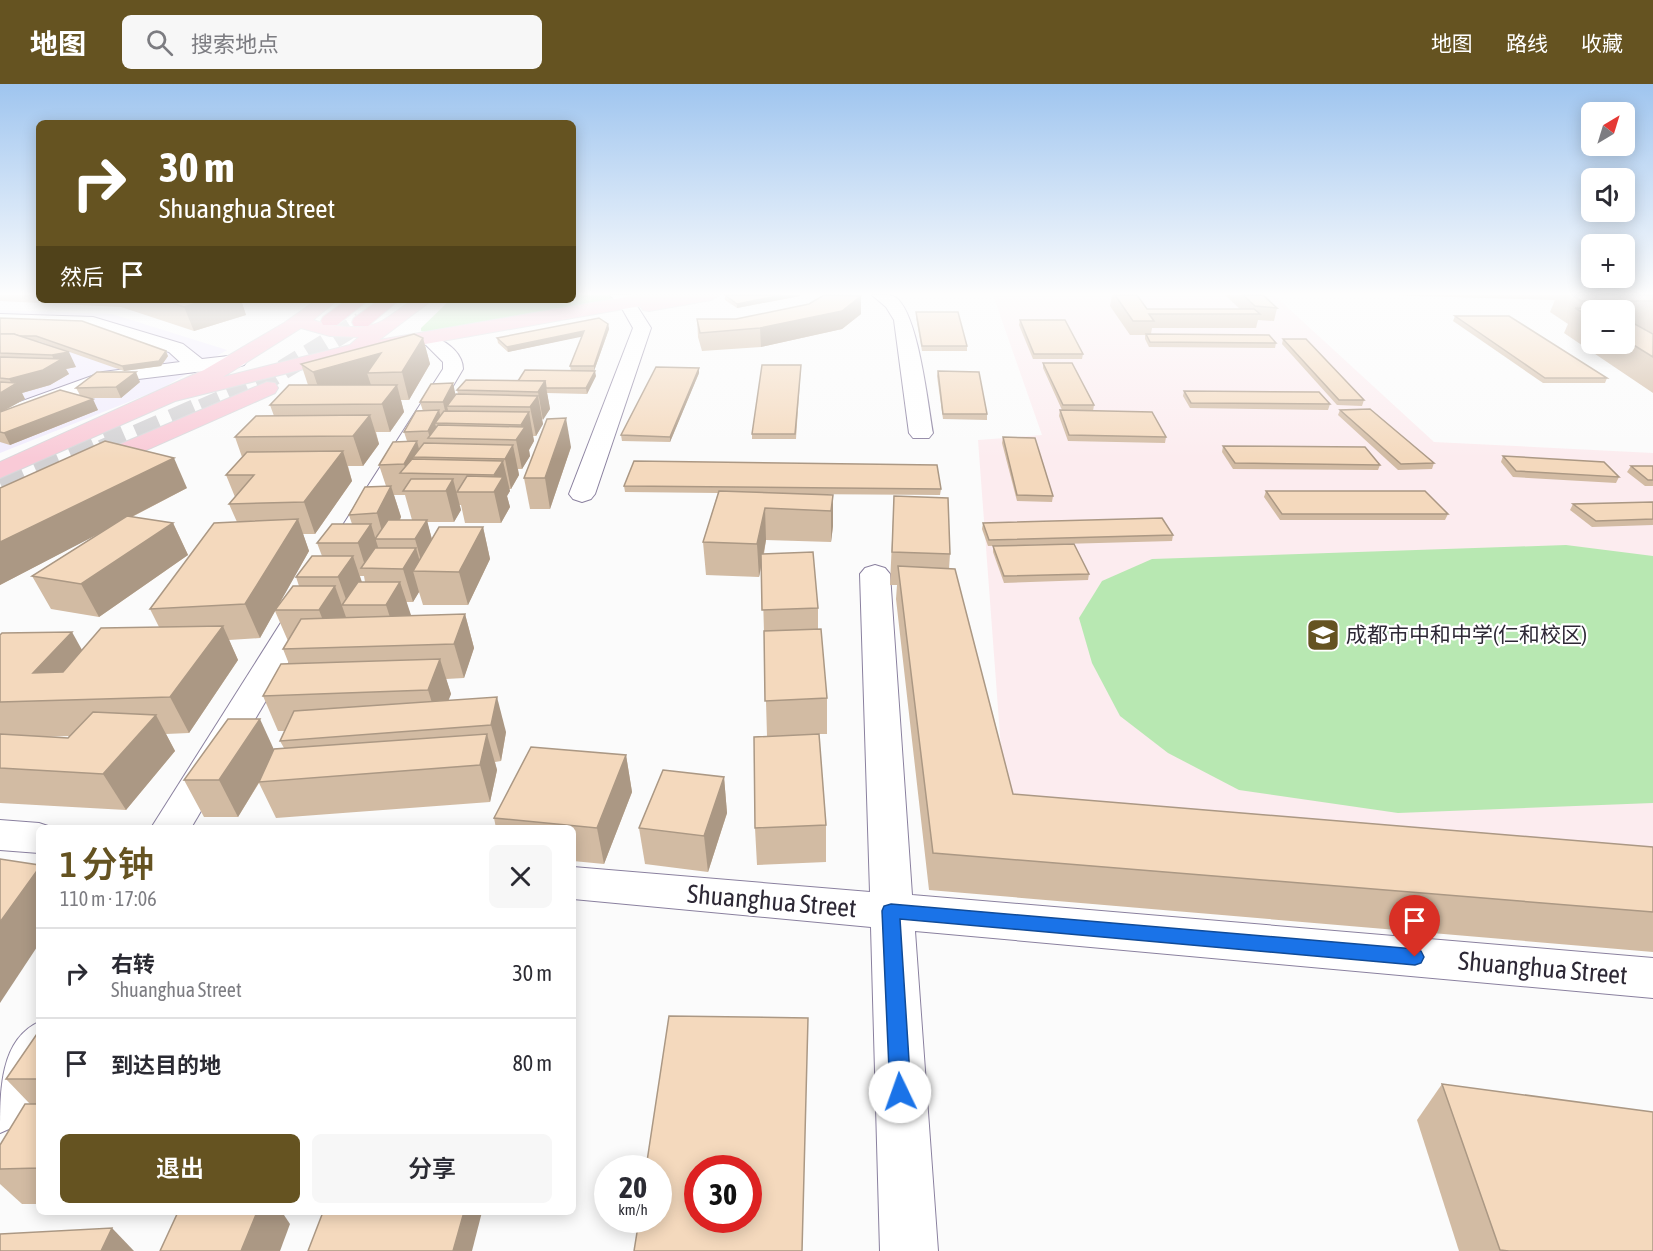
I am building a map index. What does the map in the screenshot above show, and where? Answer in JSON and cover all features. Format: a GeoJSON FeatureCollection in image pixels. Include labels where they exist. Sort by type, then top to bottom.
{"type":"FeatureCollection","features":[{"type":"Feature","properties":{"kind":"main road"},"geometry":{"type":"LineString","coordinates":[[0,471],[166,397],[255,349]]}},
{"type":"Feature","properties":{"kind":"main road"},"geometry":{"type":"LineString","coordinates":[[314,349],[401,350]]}},
{"type":"Feature","properties":{"kind":"main road"},"geometry":{"type":"LineString","coordinates":[[166,397],[361,349]]}},
{"type":"Feature","properties":{"kind":"main road"},"geometry":{"type":"LineString","coordinates":[[231,404],[335,369],[404,349]]}},
{"type":"Feature","properties":{"kind":"main road"},"geometry":{"type":"LineString","coordinates":[[74,474],[352,351]]}},
{"type":"Feature","properties":{"kind":"street"},"geometry":{"type":"LineString","coordinates":[[178,349],[198,366]]}},
{"type":"Feature","properties":{"kind":"street"},"geometry":{"type":"LineString","coordinates":[[340,552],[453,369],[453,360],[441,349]]}},
{"type":"Feature","properties":{"kind":"street"},"geometry":{"type":"LineString","coordinates":[[582,494],[634,349]]}},
{"type":"Feature","properties":{"kind":"street"},"geometry":{"type":"LineString","coordinates":[[908,349],[921,433]]}},
{"type":"Feature","properties":{"kind":"street"},"geometry":{"type":"LineString","coordinates":[[0,417],[110,376],[237,361]]}},
{"type":"Feature","properties":{"kind":"street"},"geometry":{"type":"LineString","coordinates":[[79,364],[110,376]]}},
{"type":"Feature","properties":{"kind":"street"},"geometry":{"type":"LineString","coordinates":[[875,574],[909,1251]]}},
{"type":"Feature","properties":{"kind":"street"},"geometry":{"type":"LineString","coordinates":[[173,825],[321,583]]}},
{"type":"Feature","properties":{"kind":"street"},"geometry":{"type":"LineString","coordinates":[[0,835],[36,838]]}},
{"type":"Feature","properties":{"kind":"street","name":"Shuanghua Street"},"geometry":{"type":"LineString","coordinates":[[576,884],[1653,978]]}},
{"type":"Feature","properties":{"kind":"street"},"geometry":{"type":"LineString","coordinates":[[0,1108],[36,1049]]}},
{"type":"Feature","properties":{"kind":"shaded area"},"geometry":{"type":"Polygon","coordinates":[[[0,349],[227,350],[161,389],[0,453],[0,349]]]}},
{"type":"Feature","properties":{"kind":"shaded area","name":"成都市中和中学(仁和校区)"},"geometry":{"type":"Polygon","coordinates":[[[1012,349],[1333,349],[1434,442],[1653,453],[1653,875],[1006,816],[978,440],[1042,435],[1012,349]]]}},
{"type":"Feature","properties":{"kind":"green space"},"geometry":{"type":"Polygon","coordinates":[[[1566,545],[1653,556],[1653,803],[1398,813],[1239,790],[1168,753],[1120,716],[1092,663],[1079,618],[1102,581],[1152,559],[1566,545]]]}},
{"type":"Feature","properties":{"kind":"building"},"geometry":{"type":"Polygon","coordinates":[[[0,349],[61,349],[69,352],[52,355],[0,353],[0,349]]]}},
{"type":"Feature","properties":{"kind":"building"},"geometry":{"type":"Polygon","coordinates":[[[75,349],[166,351],[159,361],[122,366],[75,349]]]}},
{"type":"Feature","properties":{"kind":"building"},"geometry":{"type":"Polygon","coordinates":[[[356,349],[416,349],[402,372],[367,373],[381,353],[313,372],[301,364],[356,349]]]}},
{"type":"Feature","properties":{"kind":"building"},"geometry":{"type":"Polygon","coordinates":[[[577,349],[600,349],[594,366],[570,366],[577,349]]]}},
{"type":"Feature","properties":{"kind":"building"},"geometry":{"type":"Polygon","coordinates":[[[1032,349],[1081,349],[1083,354],[1034,354],[1032,349]]]}},
{"type":"Feature","properties":{"kind":"building"},"geometry":{"type":"Polygon","coordinates":[[[1293,349],[1316,349],[1364,400],[1339,400],[1293,349]]]}},
{"type":"Feature","properties":{"kind":"building"},"geometry":{"type":"Polygon","coordinates":[[[1504,349],[1562,349],[1607,378],[1545,378],[1504,349]]]}},
{"type":"Feature","properties":{"kind":"building"},"geometry":{"type":"Polygon","coordinates":[[[1641,349],[1653,349],[1653,357],[1641,349]]]}},
{"type":"Feature","properties":{"kind":"building"},"geometry":{"type":"Polygon","coordinates":[[[0,357],[62,359],[43,370],[9,379],[0,378],[0,357]]]}},
{"type":"Feature","properties":{"kind":"building"},"geometry":{"type":"Polygon","coordinates":[[[1043,363],[1072,363],[1094,405],[1063,405],[1043,363]]]}},
{"type":"Feature","properties":{"kind":"building"},"geometry":{"type":"Polygon","coordinates":[[[762,365],[801,365],[795,434],[752,434],[762,365]]]}},
{"type":"Feature","properties":{"kind":"building"},"geometry":{"type":"Polygon","coordinates":[[[656,367],[699,368],[670,437],[621,435],[656,367]]]}},
{"type":"Feature","properties":{"kind":"building"},"geometry":{"type":"Polygon","coordinates":[[[525,370],[595,371],[586,388],[546,388],[545,381],[518,381],[525,370]]]}},
{"type":"Feature","properties":{"kind":"building"},"geometry":{"type":"Polygon","coordinates":[[[938,371],[979,372],[987,414],[943,414],[938,371]]]}},
{"type":"Feature","properties":{"kind":"building"},"geometry":{"type":"Polygon","coordinates":[[[97,372],[136,372],[116,387],[76,388],[97,372]]]}},
{"type":"Feature","properties":{"kind":"building"},"geometry":{"type":"Polygon","coordinates":[[[466,380],[545,381],[538,392],[457,390],[466,380]]]}},
{"type":"Feature","properties":{"kind":"building"},"geometry":{"type":"Polygon","coordinates":[[[0,382],[17,383],[0,393],[0,382]]]}},
{"type":"Feature","properties":{"kind":"building"},"geometry":{"type":"Polygon","coordinates":[[[453,383],[443,402],[420,402],[431,384],[453,383]]]}},
{"type":"Feature","properties":{"kind":"building"},"geometry":{"type":"Polygon","coordinates":[[[289,385],[397,385],[382,404],[270,405],[289,385]]]}},
{"type":"Feature","properties":{"kind":"building"},"geometry":{"type":"Polygon","coordinates":[[[60,390],[93,399],[4,433],[0,432],[0,412],[60,390]]]}},
{"type":"Feature","properties":{"kind":"building"},"geometry":{"type":"Polygon","coordinates":[[[1184,391],[1319,392],[1330,404],[1191,403],[1184,391]]]}},
{"type":"Feature","properties":{"kind":"building"},"geometry":{"type":"Polygon","coordinates":[[[456,394],[538,396],[530,407],[447,406],[456,394]]]}},
{"type":"Feature","properties":{"kind":"building"},"geometry":{"type":"Polygon","coordinates":[[[1370,409],[1434,463],[1401,464],[1340,410],[1370,409]]]}},
{"type":"Feature","properties":{"kind":"building"},"geometry":{"type":"Polygon","coordinates":[[[439,410],[428,431],[404,432],[416,411],[439,410]]]}},
{"type":"Feature","properties":{"kind":"building"},"geometry":{"type":"Polygon","coordinates":[[[1060,410],[1152,412],[1166,437],[1069,435],[1060,410]]]}},
{"type":"Feature","properties":{"kind":"building"},"geometry":{"type":"Polygon","coordinates":[[[444,411],[529,412],[521,425],[435,423],[444,411]]]}},
{"type":"Feature","properties":{"kind":"building"},"geometry":{"type":"Polygon","coordinates":[[[370,415],[353,436],[235,437],[256,416],[370,415]]]}},
{"type":"Feature","properties":{"kind":"building"},"geometry":{"type":"Polygon","coordinates":[[[566,418],[545,478],[524,478],[547,419],[566,418]]]}},
{"type":"Feature","properties":{"kind":"building"},"geometry":{"type":"Polygon","coordinates":[[[438,425],[525,427],[516,440],[428,438],[438,425]]]}},
{"type":"Feature","properties":{"kind":"building"},"geometry":{"type":"Polygon","coordinates":[[[1003,437],[1035,438],[1053,496],[1017,495],[1003,437]]]}},
{"type":"Feature","properties":{"kind":"building"},"geometry":{"type":"Polygon","coordinates":[[[105,441],[174,458],[0,542],[0,488],[105,441]]]}},
{"type":"Feature","properties":{"kind":"building"},"geometry":{"type":"Polygon","coordinates":[[[417,441],[404,464],[379,465],[393,442],[417,441]]]}},
{"type":"Feature","properties":{"kind":"building"},"geometry":{"type":"Polygon","coordinates":[[[424,443],[513,445],[505,459],[413,457],[424,443]]]}},
{"type":"Feature","properties":{"kind":"building"},"geometry":{"type":"Polygon","coordinates":[[[1223,446],[1365,447],[1380,465],[1235,463],[1223,446]]]}},
{"type":"Feature","properties":{"kind":"building"},"geometry":{"type":"Polygon","coordinates":[[[343,451],[304,502],[229,504],[254,475],[226,475],[247,452],[343,451]]]}},
{"type":"Feature","properties":{"kind":"building"},"geometry":{"type":"Polygon","coordinates":[[[1503,456],[1604,462],[1619,477],[1516,471],[1503,456]]]}},
{"type":"Feature","properties":{"kind":"building"},"geometry":{"type":"Polygon","coordinates":[[[412,459],[503,461],[494,475],[400,473],[412,459]]]}},
{"type":"Feature","properties":{"kind":"building"},"geometry":{"type":"Polygon","coordinates":[[[634,461],[937,465],[941,489],[624,486],[634,461]]]}},
{"type":"Feature","properties":{"kind":"building"},"geometry":{"type":"Polygon","coordinates":[[[1631,466],[1653,466],[1653,480],[1648,480],[1631,466]]]}},
{"type":"Feature","properties":{"kind":"building"},"geometry":{"type":"Polygon","coordinates":[[[467,476],[503,477],[494,492],[457,492],[467,476]]]}},
{"type":"Feature","properties":{"kind":"building"},"geometry":{"type":"Polygon","coordinates":[[[411,479],[453,479],[446,491],[403,491],[411,479]]]}},
{"type":"Feature","properties":{"kind":"building"},"geometry":{"type":"Polygon","coordinates":[[[391,486],[377,513],[349,515],[365,487],[391,486]]]}},
{"type":"Feature","properties":{"kind":"building"},"geometry":{"type":"Polygon","coordinates":[[[719,491],[833,495],[831,511],[765,508],[757,544],[703,542],[719,491]]]}},
{"type":"Feature","properties":{"kind":"building"},"geometry":{"type":"Polygon","coordinates":[[[1266,491],[1425,491],[1448,514],[1282,514],[1266,491]]]}},
{"type":"Feature","properties":{"kind":"building"},"geometry":{"type":"Polygon","coordinates":[[[894,496],[948,498],[950,554],[892,552],[894,496]]]}},
{"type":"Feature","properties":{"kind":"building"},"geometry":{"type":"Polygon","coordinates":[[[1653,502],[1653,519],[1596,521],[1573,504],[1653,502]]]}},
{"type":"Feature","properties":{"kind":"building"},"geometry":{"type":"Polygon","coordinates":[[[127,516],[173,523],[81,584],[32,576],[127,516]]]}},
{"type":"Feature","properties":{"kind":"building"},"geometry":{"type":"Polygon","coordinates":[[[1162,518],[1173,535],[989,540],[983,523],[1162,518]]]}},
{"type":"Feature","properties":{"kind":"building"},"geometry":{"type":"Polygon","coordinates":[[[298,519],[245,604],[150,609],[214,523],[298,519]]]}},
{"type":"Feature","properties":{"kind":"building"},"geometry":{"type":"Polygon","coordinates":[[[388,520],[427,520],[415,539],[375,539],[388,520]]]}},
{"type":"Feature","properties":{"kind":"building"},"geometry":{"type":"Polygon","coordinates":[[[332,524],[371,524],[358,543],[317,543],[332,524]]]}},
{"type":"Feature","properties":{"kind":"building"},"geometry":{"type":"Polygon","coordinates":[[[439,527],[483,527],[459,572],[413,571],[439,527]]]}},
{"type":"Feature","properties":{"kind":"building"},"geometry":{"type":"Polygon","coordinates":[[[1074,544],[1089,574],[1004,576],[993,546],[1074,544]]]}},
{"type":"Feature","properties":{"kind":"building"},"geometry":{"type":"Polygon","coordinates":[[[375,548],[416,548],[403,569],[361,568],[375,548]]]}},
{"type":"Feature","properties":{"kind":"building"},"geometry":{"type":"Polygon","coordinates":[[[813,552],[818,608],[762,610],[761,554],[813,552]]]}},
{"type":"Feature","properties":{"kind":"building"},"geometry":{"type":"Polygon","coordinates":[[[312,556],[353,556],[338,577],[296,577],[312,556]]]}},
{"type":"Feature","properties":{"kind":"building"},"geometry":{"type":"Polygon","coordinates":[[[898,566],[955,569],[1013,794],[1653,847],[1653,912],[933,853],[898,566]]]}},
{"type":"Feature","properties":{"kind":"building"},"geometry":{"type":"Polygon","coordinates":[[[358,582],[400,582],[386,605],[342,605],[358,582]]]}},
{"type":"Feature","properties":{"kind":"building"},"geometry":{"type":"Polygon","coordinates":[[[293,586],[335,586],[319,610],[275,610],[293,586]]]}},
{"type":"Feature","properties":{"kind":"building"},"geometry":{"type":"Polygon","coordinates":[[[465,614],[454,644],[283,649],[301,619],[465,614]]]}},
{"type":"Feature","properties":{"kind":"building"},"geometry":{"type":"Polygon","coordinates":[[[223,626],[170,697],[0,702],[0,635],[2,633],[72,632],[33,673],[63,672],[101,628],[223,626]]]}},
{"type":"Feature","properties":{"kind":"building"},"geometry":{"type":"Polygon","coordinates":[[[821,629],[827,698],[765,701],[764,631],[821,629]]]}},
{"type":"Feature","properties":{"kind":"building"},"geometry":{"type":"Polygon","coordinates":[[[440,659],[428,690],[263,696],[281,664],[440,659]]]}},
{"type":"Feature","properties":{"kind":"building"},"geometry":{"type":"Polygon","coordinates":[[[497,697],[491,725],[280,741],[294,711],[497,697]]]}},
{"type":"Feature","properties":{"kind":"building"},"geometry":{"type":"Polygon","coordinates":[[[93,712],[156,715],[103,774],[0,768],[0,734],[68,738],[93,712]]]}},
{"type":"Feature","properties":{"kind":"building"},"geometry":{"type":"Polygon","coordinates":[[[228,719],[260,719],[219,780],[184,780],[228,719]]]}},
{"type":"Feature","properties":{"kind":"building"},"geometry":{"type":"Polygon","coordinates":[[[487,734],[480,765],[259,782],[274,749],[487,734]]]}},
{"type":"Feature","properties":{"kind":"building"},"geometry":{"type":"Polygon","coordinates":[[[819,734],[826,825],[755,828],[754,737],[819,734]]]}},
{"type":"Feature","properties":{"kind":"building"},"geometry":{"type":"Polygon","coordinates":[[[531,747],[626,755],[597,828],[494,818],[531,747]]]}},
{"type":"Feature","properties":{"kind":"building"},"geometry":{"type":"Polygon","coordinates":[[[663,770],[724,777],[704,836],[639,828],[663,770]]]}},
{"type":"Feature","properties":{"kind":"building"},"geometry":{"type":"Polygon","coordinates":[[[0,859],[36,865],[36,872],[0,922],[0,859]]]}},
{"type":"Feature","properties":{"kind":"building"},"geometry":{"type":"Polygon","coordinates":[[[669,1016],[808,1018],[802,1251],[634,1251],[637,1233],[672,1233],[672,1155],[648,1155],[669,1016]]]}},
{"type":"Feature","properties":{"kind":"building"},"geometry":{"type":"Polygon","coordinates":[[[36,1035],[36,1079],[6,1079],[36,1035]]]}},
{"type":"Feature","properties":{"kind":"building"},"geometry":{"type":"Polygon","coordinates":[[[1442,1084],[1653,1112],[1653,1251],[1500,1250],[1442,1084]]]}},
{"type":"Feature","properties":{"kind":"building"},"geometry":{"type":"Polygon","coordinates":[[[25,1104],[36,1104],[36,1168],[0,1169],[0,1145],[25,1104]]]}},
{"type":"Feature","properties":{"kind":"building"},"geometry":{"type":"Polygon","coordinates":[[[177,1215],[256,1215],[241,1251],[160,1251],[177,1215]]]}},
{"type":"Feature","properties":{"kind":"building"},"geometry":{"type":"Polygon","coordinates":[[[322,1215],[463,1215],[453,1251],[308,1251],[322,1215]]]}},
{"type":"Feature","properties":{"kind":"building"},"geometry":{"type":"Polygon","coordinates":[[[112,1228],[101,1251],[0,1251],[0,1234],[112,1228]]]}},
{"type":"Feature","properties":{"kind":"tunnel"},"geometry":{"type":"LineString","coordinates":[[202,409],[263,382],[316,349]]}},
{"type":"Feature","properties":{"kind":"tunnel"},"geometry":{"type":"LineString","coordinates":[[103,452],[206,407]]}},
{"type":"Feature","properties":{"kind":"tunnel"},"geometry":{"type":"LineString","coordinates":[[0,483],[122,430]]}},
{"type":"Feature","properties":{"kind":"place","name":"成都市中和中学(仁和校区)"},"geometry":{"type":"Point","coordinates":[1323,635]}},
{"type":"Feature","properties":{"kind":"route"},"geometry":{"type":"LineString","coordinates":[[900,1092],[891,911],[1415,957]]}}]}
